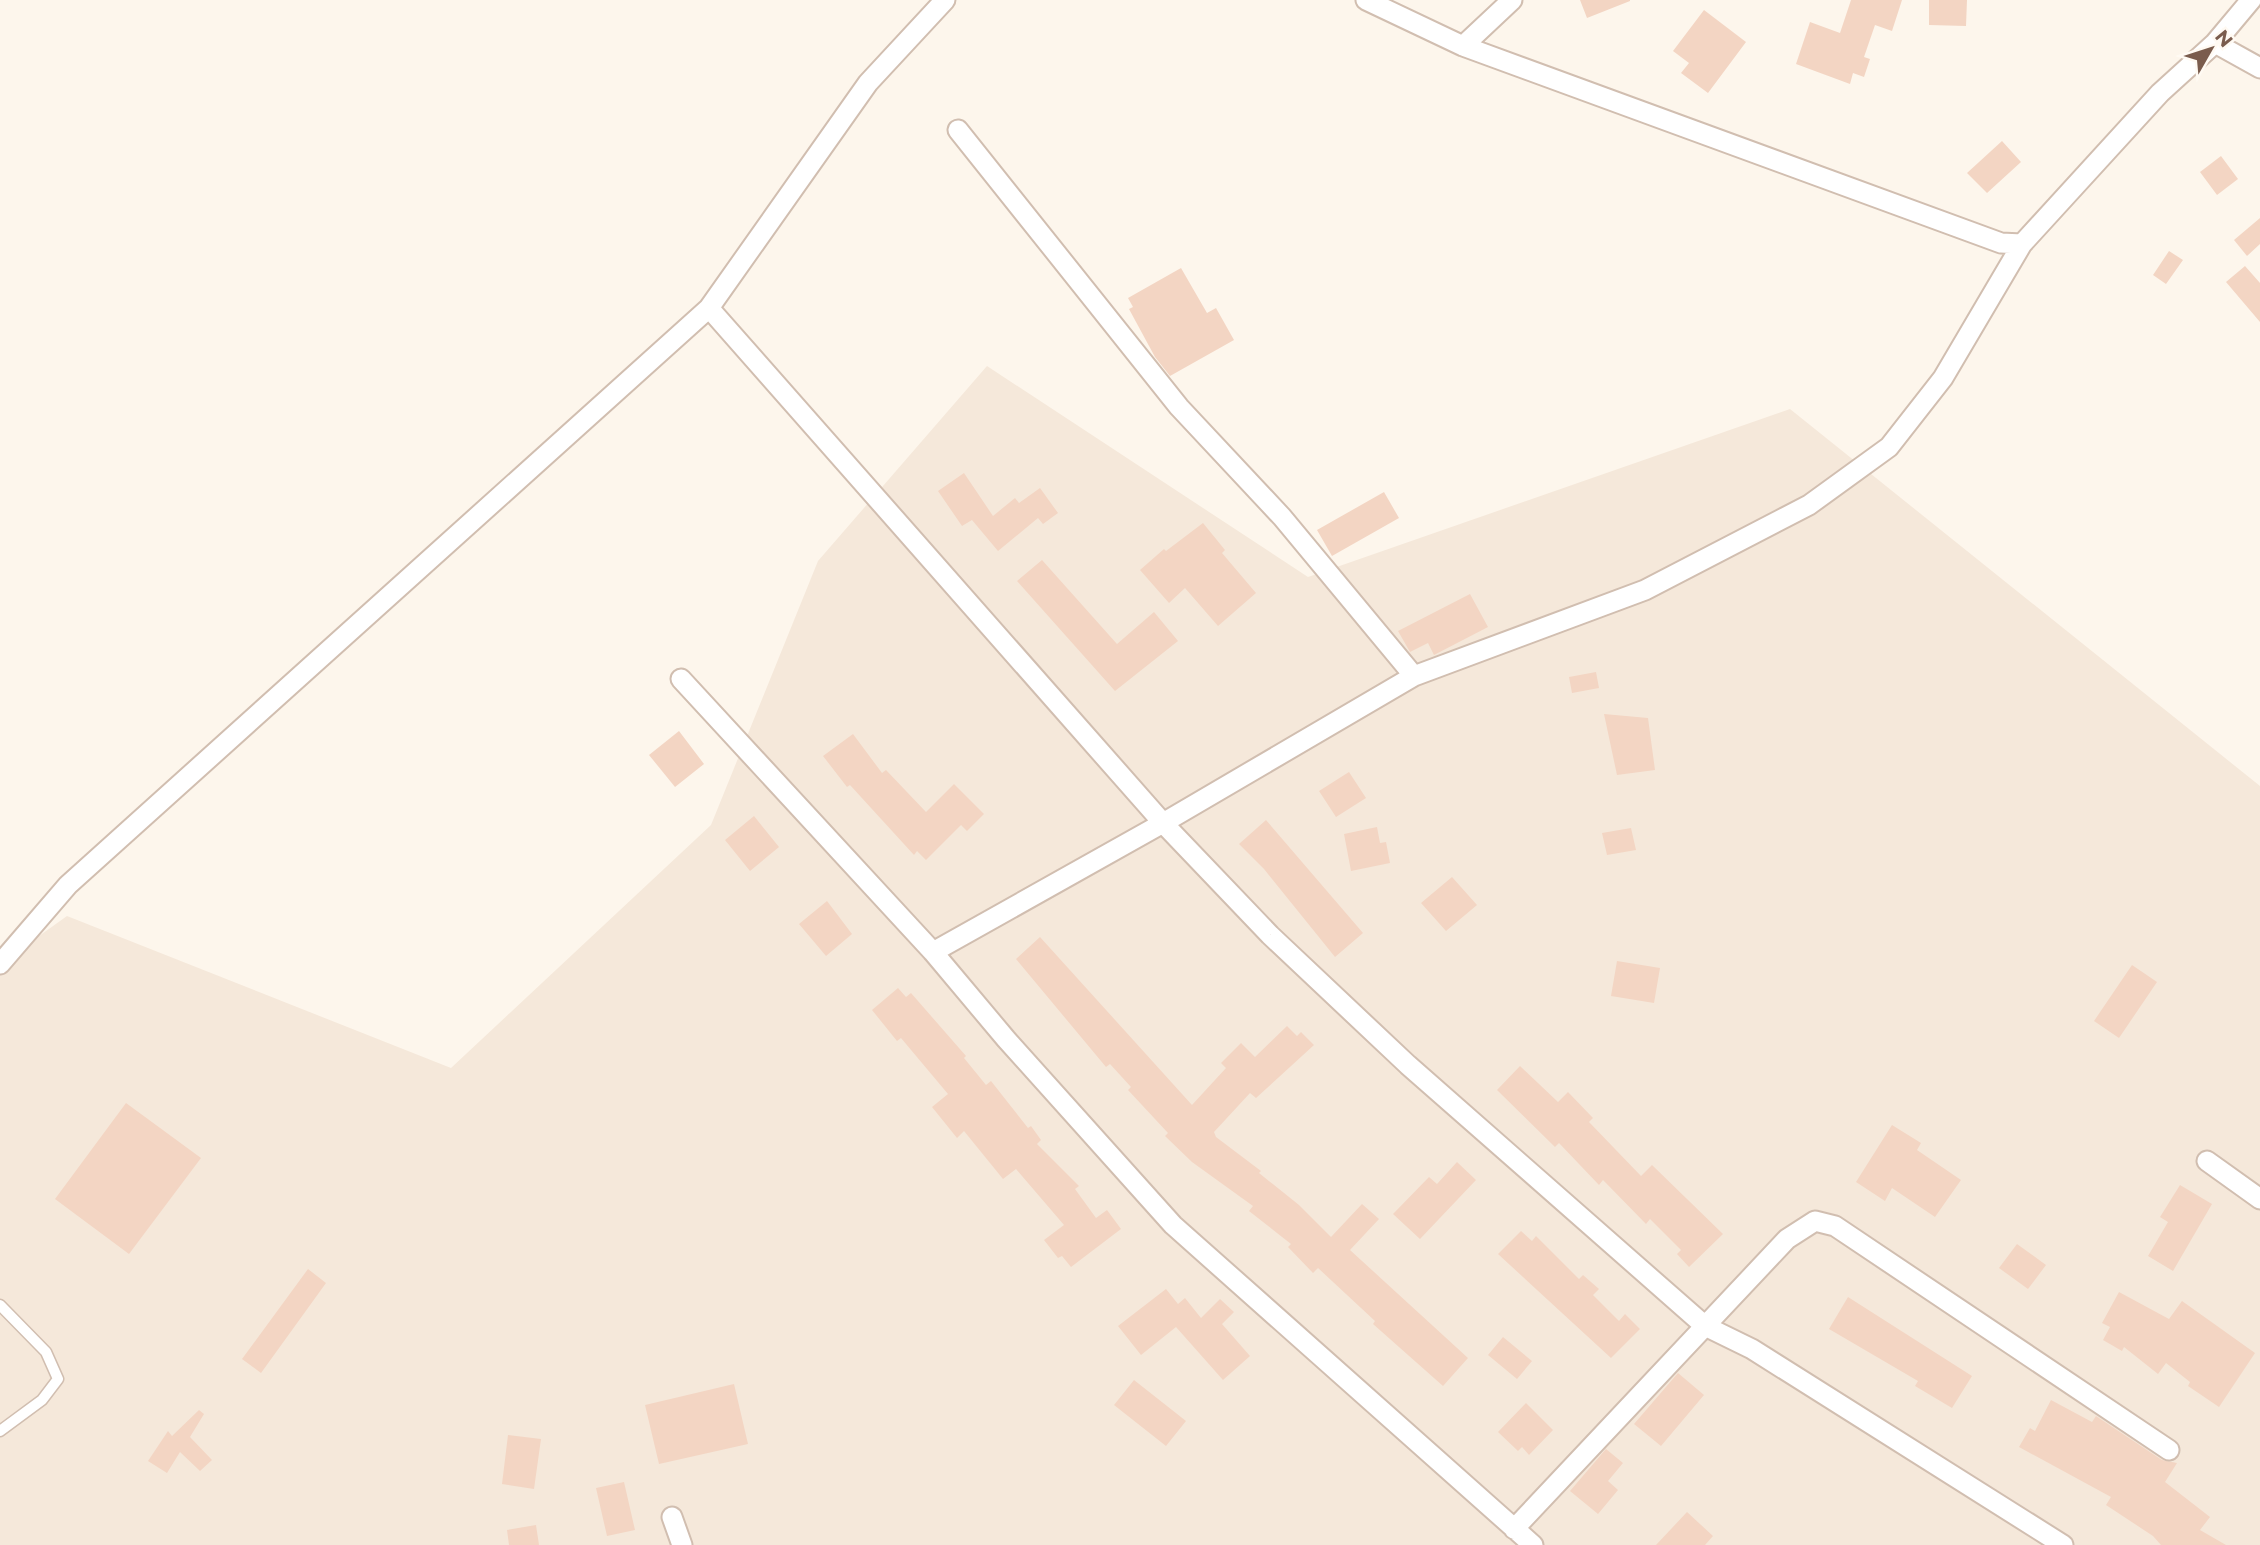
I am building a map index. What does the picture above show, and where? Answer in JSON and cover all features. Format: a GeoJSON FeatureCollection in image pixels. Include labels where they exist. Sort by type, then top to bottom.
{"type":"FeatureCollection","features":[{"type":"Feature","properties":{"kind":"street"},"geometry":{"type":"LineString","coordinates":[[0,964],[68,885],[709,308],[868,83],[945,0]]}},
{"type":"Feature","properties":{"kind":"street"},"geometry":{"type":"LineString","coordinates":[[1366,0],[1463,46],[2001,243],[2022,244]]}},
{"type":"Feature","properties":{"kind":"street"},"geometry":{"type":"LineString","coordinates":[[1463,46],[1512,0]]}},
{"type":"Feature","properties":{"kind":"street"},"geometry":{"type":"LineString","coordinates":[[933,952],[1163,823],[1415,676],[1645,590],[1819,498],[1889,447],[1942,378],[2022,244],[2160,93],[2215,43],[2251,0]]}},
{"type":"Feature","properties":{"kind":"street"},"geometry":{"type":"LineString","coordinates":[[2215,43],[2260,68]]}},
{"type":"Feature","properties":{"kind":"street"},"geometry":{"type":"LineString","coordinates":[[958,130],[1179,407],[1282,517],[1415,676]]}},
{"type":"Feature","properties":{"kind":"street"},"geometry":{"type":"LineString","coordinates":[[709,308],[1163,823],[1270,935],[1408,1065],[1704,1326],[1752,1349],[2063,1545]]}},
{"type":"Feature","properties":{"kind":"street"},"geometry":{"type":"LineString","coordinates":[[681,679],[933,952],[1006,1039],[1173,1225],[1533,1545]]}},
{"type":"Feature","properties":{"kind":"street"},"geometry":{"type":"LineString","coordinates":[[2207,1161],[2260,1199]]}},
{"type":"Feature","properties":{"kind":"street"},"geometry":{"type":"LineString","coordinates":[[1514,1529],[1787,1239],[1815,1221],[1835,1226],[2169,1450]]}},
{"type":"Feature","properties":{"kind":"street"},"geometry":{"type":"LineString","coordinates":[[672,1517],[682,1545]]}},
{"type":"Feature","properties":{"kind":"lane"},"geometry":{"type":"LineString","coordinates":[[0,1304],[46,1352],[58,1379],[42,1400],[0,1431]]}},
{"type":"Feature","properties":{"kind":"shaded area"},"geometry":{"type":"Polygon","coordinates":[[[987,366],[1308,577],[1790,409],[2260,786],[2260,1545],[0,1545],[0,964],[67,916],[451,1068],[711,825],[818,561],[987,366]]]}},
{"type":"Feature","properties":{"kind":"building"},"geometry":{"type":"Polygon","coordinates":[[[1580,0],[1630,0],[1630,1],[1587,18],[1580,0]]]}},
{"type":"Feature","properties":{"kind":"building"},"geometry":{"type":"Polygon","coordinates":[[[1851,0],[1902,0],[1892,31],[1875,25],[1864,57],[1870,59],[1864,77],[1853,73],[1850,84],[1796,64],[1810,22],[1840,33],[1851,0]]]}},
{"type":"Feature","properties":{"kind":"building"},"geometry":{"type":"Polygon","coordinates":[[[1929,0],[1967,0],[1966,26],[1929,25],[1929,0]]]}},
{"type":"Feature","properties":{"kind":"building"},"geometry":{"type":"Polygon","coordinates":[[[1704,10],[1746,42],[1708,93],[1681,73],[1689,63],[1673,51],[1704,10]]]}},
{"type":"Feature","properties":{"kind":"building"},"geometry":{"type":"Polygon","coordinates":[[[2002,141],[2021,162],[1987,193],[1967,173],[2002,141]]]}},
{"type":"Feature","properties":{"kind":"building"},"geometry":{"type":"Polygon","coordinates":[[[2221,156],[2238,179],[2217,195],[2200,172],[2221,156]]]}},
{"type":"Feature","properties":{"kind":"building"},"geometry":{"type":"Polygon","coordinates":[[[2260,218],[2260,244],[2247,256],[2234,240],[2260,218]]]}},
{"type":"Feature","properties":{"kind":"building"},"geometry":{"type":"Polygon","coordinates":[[[2169,251],[2183,260],[2166,284],[2153,275],[2169,251]]]}},
{"type":"Feature","properties":{"kind":"building"},"geometry":{"type":"Polygon","coordinates":[[[2245,266],[2260,283],[2260,322],[2226,282],[2245,266]]]}},
{"type":"Feature","properties":{"kind":"building"},"geometry":{"type":"Polygon","coordinates":[[[1181,268],[1207,313],[1216,308],[1234,340],[1170,376],[1155,357],[1129,309],[1133,307],[1128,298],[1181,268]]]}},
{"type":"Feature","properties":{"kind":"building"},"geometry":{"type":"Polygon","coordinates":[[[964,473],[993,516],[1015,498],[1019,503],[1040,488],[1058,513],[1043,524],[1038,518],[998,551],[972,520],[962,526],[938,491],[964,473]]]}},
{"type":"Feature","properties":{"kind":"building"},"geometry":{"type":"Polygon","coordinates":[[[1384,492],[1399,518],[1332,556],[1317,530],[1384,492]]]}},
{"type":"Feature","properties":{"kind":"building"},"geometry":{"type":"Polygon","coordinates":[[[1203,523],[1225,550],[1222,553],[1256,593],[1218,626],[1185,588],[1169,603],[1140,570],[1164,549],[1166,551],[1203,523]]]}},
{"type":"Feature","properties":{"kind":"building"},"geometry":{"type":"Polygon","coordinates":[[[1042,560],[1117,644],[1154,612],[1178,641],[1115,691],[1017,581],[1042,560]]]}},
{"type":"Feature","properties":{"kind":"building"},"geometry":{"type":"Polygon","coordinates":[[[1470,594],[1488,627],[1434,655],[1428,643],[1410,652],[1398,631],[1470,594]]]}},
{"type":"Feature","properties":{"kind":"building"},"geometry":{"type":"Polygon","coordinates":[[[1596,672],[1599,688],[1572,693],[1569,677],[1596,672]]]}},
{"type":"Feature","properties":{"kind":"building"},"geometry":{"type":"Polygon","coordinates":[[[1604,714],[1648,718],[1655,770],[1617,775],[1604,714]]]}},
{"type":"Feature","properties":{"kind":"building"},"geometry":{"type":"Polygon","coordinates":[[[679,731],[704,764],[675,787],[649,755],[679,731]]]}},
{"type":"Feature","properties":{"kind":"building"},"geometry":{"type":"Polygon","coordinates":[[[853,734],[882,773],[886,770],[926,812],[954,784],[984,814],[967,831],[961,825],[926,860],[917,851],[914,855],[850,785],[847,787],[823,756],[853,734]]]}},
{"type":"Feature","properties":{"kind":"building"},"geometry":{"type":"Polygon","coordinates":[[[1349,772],[1366,798],[1336,817],[1319,791],[1349,772]]]}},
{"type":"Feature","properties":{"kind":"building"},"geometry":{"type":"Polygon","coordinates":[[[754,816],[779,847],[750,871],[725,840],[754,816]]]}},
{"type":"Feature","properties":{"kind":"building"},"geometry":{"type":"Polygon","coordinates":[[[1266,820],[1363,933],[1335,957],[1264,869],[1239,844],[1266,820]]]}},
{"type":"Feature","properties":{"kind":"building"},"geometry":{"type":"Polygon","coordinates":[[[1377,827],[1380,843],[1386,842],[1390,863],[1351,871],[1344,834],[1377,827]]]}},
{"type":"Feature","properties":{"kind":"building"},"geometry":{"type":"Polygon","coordinates":[[[1631,828],[1636,850],[1607,855],[1602,833],[1631,828]]]}},
{"type":"Feature","properties":{"kind":"building"},"geometry":{"type":"Polygon","coordinates":[[[1452,877],[1477,905],[1446,931],[1421,903],[1452,877]]]}},
{"type":"Feature","properties":{"kind":"building"},"geometry":{"type":"Polygon","coordinates":[[[827,901],[852,934],[826,956],[799,924],[827,901]]]}},
{"type":"Feature","properties":{"kind":"building"},"geometry":{"type":"Polygon","coordinates":[[[1040,937],[1192,1105],[1226,1068],[1221,1063],[1241,1043],[1255,1057],[1287,1026],[1297,1036],[1301,1032],[1314,1045],[1256,1098],[1250,1093],[1214,1132],[1216,1137],[1261,1171],[1259,1173],[1299,1205],[1331,1237],[1362,1204],[1379,1219],[1350,1250],[1468,1358],[1443,1386],[1373,1324],[1375,1321],[1318,1268],[1313,1273],[1288,1247],[1291,1244],[1249,1211],[1253,1206],[1192,1162],[1165,1136],[1168,1133],[1128,1090],[1131,1087],[1110,1064],[1106,1067],[1016,959],[1040,937]]]}},
{"type":"Feature","properties":{"kind":"building"},"geometry":{"type":"Polygon","coordinates":[[[1617,961],[1660,968],[1654,1003],[1611,996],[1617,961]]]}},
{"type":"Feature","properties":{"kind":"building"},"geometry":{"type":"Polygon","coordinates":[[[2132,965],[2157,982],[2119,1038],[2094,1021],[2132,965]]]}},
{"type":"Feature","properties":{"kind":"building"},"geometry":{"type":"Polygon","coordinates":[[[898,988],[906,997],[911,993],[966,1056],[964,1058],[986,1085],[991,1081],[1028,1128],[1031,1126],[1041,1140],[1037,1144],[1079,1186],[1075,1189],[1096,1218],[1107,1210],[1121,1229],[1071,1267],[1062,1256],[1058,1258],[1044,1240],[1064,1225],[1016,1169],[1003,1179],[964,1131],[957,1138],[932,1107],[948,1094],[901,1038],[897,1041],[872,1010],[898,988]]]}},
{"type":"Feature","properties":{"kind":"building"},"geometry":{"type":"Polygon","coordinates":[[[1520,1066],[1558,1102],[1568,1092],[1593,1118],[1589,1122],[1641,1176],[1652,1165],[1723,1234],[1689,1267],[1677,1254],[1681,1250],[1650,1219],[1646,1224],[1603,1180],[1599,1185],[1559,1143],[1555,1147],[1497,1090],[1520,1066]]]}},
{"type":"Feature","properties":{"kind":"building"},"geometry":{"type":"Polygon","coordinates":[[[126,1103],[201,1158],[129,1254],[55,1199],[126,1103]]]}},
{"type":"Feature","properties":{"kind":"building"},"geometry":{"type":"Polygon","coordinates":[[[1892,1125],[1921,1143],[1917,1150],[1961,1180],[1935,1217],[1892,1188],[1885,1201],[1856,1182],[1892,1125]]]}},
{"type":"Feature","properties":{"kind":"building"},"geometry":{"type":"Polygon","coordinates":[[[1457,1162],[1476,1180],[1420,1239],[1393,1214],[1429,1177],[1437,1184],[1457,1162]]]}},
{"type":"Feature","properties":{"kind":"building"},"geometry":{"type":"Polygon","coordinates":[[[2180,1185],[2212,1204],[2173,1271],[2148,1256],[2168,1222],[2160,1217],[2180,1185]]]}},
{"type":"Feature","properties":{"kind":"building"},"geometry":{"type":"Polygon","coordinates":[[[1521,1231],[1532,1241],[1536,1236],[1579,1279],[1583,1275],[1599,1289],[1593,1295],[1619,1321],[1625,1314],[1640,1329],[1611,1358],[1498,1254],[1521,1231]]]}},
{"type":"Feature","properties":{"kind":"building"},"geometry":{"type":"Polygon","coordinates":[[[2017,1244],[2046,1265],[2028,1289],[1999,1268],[2017,1244]]]}},
{"type":"Feature","properties":{"kind":"building"},"geometry":{"type":"Polygon","coordinates":[[[308,1269],[326,1283],[261,1373],[242,1359],[308,1269]]]}},
{"type":"Feature","properties":{"kind":"building"},"geometry":{"type":"Polygon","coordinates":[[[1166,1289],[1178,1304],[1185,1298],[1201,1318],[1220,1299],[1234,1312],[1222,1324],[1250,1356],[1223,1380],[1176,1327],[1141,1355],[1118,1326],[1166,1289]]]}},
{"type":"Feature","properties":{"kind":"building"},"geometry":{"type":"Polygon","coordinates":[[[2119,1292],[2169,1319],[2182,1301],[2255,1353],[2219,1407],[2188,1386],[2190,1382],[2166,1363],[2158,1374],[2124,1347],[2122,1351],[2103,1340],[2110,1327],[2102,1323],[2119,1292]]]}},
{"type":"Feature","properties":{"kind":"building"},"geometry":{"type":"Polygon","coordinates":[[[1848,1297],[1972,1376],[1952,1408],[1915,1386],[1918,1381],[1829,1329],[1848,1297]]]}},
{"type":"Feature","properties":{"kind":"building"},"geometry":{"type":"Polygon","coordinates":[[[1503,1337],[1532,1361],[1517,1379],[1488,1355],[1503,1337]]]}},
{"type":"Feature","properties":{"kind":"building"},"geometry":{"type":"Polygon","coordinates":[[[1678,1373],[1704,1395],[1661,1446],[1634,1424],[1678,1373]]]}},
{"type":"Feature","properties":{"kind":"building"},"geometry":{"type":"Polygon","coordinates":[[[1134,1380],[1186,1421],[1166,1446],[1114,1405],[1134,1380]]]}},
{"type":"Feature","properties":{"kind":"building"},"geometry":{"type":"Polygon","coordinates":[[[734,1384],[748,1444],[659,1464],[645,1405],[734,1384]]]}},
{"type":"Feature","properties":{"kind":"building"},"geometry":{"type":"Polygon","coordinates":[[[2051,1400],[2092,1422],[2096,1416],[2162,1460],[2177,1463],[2165,1482],[2210,1517],[2200,1530],[2226,1545],[2161,1545],[2153,1536],[2106,1505],[2111,1497],[2019,1447],[2030,1428],[2035,1431],[2051,1400]]]}},
{"type":"Feature","properties":{"kind":"building"},"geometry":{"type":"Polygon","coordinates":[[[1526,1403],[1553,1430],[1529,1455],[1522,1447],[1518,1451],[1498,1432],[1526,1403]]]}},
{"type":"Feature","properties":{"kind":"building"},"geometry":{"type":"Polygon","coordinates":[[[199,1410],[204,1414],[190,1437],[212,1460],[200,1471],[180,1452],[167,1473],[148,1461],[168,1431],[172,1436],[199,1410]]]}},
{"type":"Feature","properties":{"kind":"building"},"geometry":{"type":"Polygon","coordinates":[[[508,1435],[541,1439],[534,1489],[502,1484],[508,1435]]]}},
{"type":"Feature","properties":{"kind":"building"},"geometry":{"type":"Polygon","coordinates":[[[1606,1449],[1623,1463],[1608,1481],[1618,1490],[1598,1514],[1570,1491],[1606,1449]]]}},
{"type":"Feature","properties":{"kind":"building"},"geometry":{"type":"Polygon","coordinates":[[[624,1482],[635,1530],[607,1536],[596,1488],[624,1482]]]}},
{"type":"Feature","properties":{"kind":"building"},"geometry":{"type":"Polygon","coordinates":[[[1687,1512],[1713,1536],[1705,1545],[1656,1545],[1687,1512]]]}},
{"type":"Feature","properties":{"kind":"building"},"geometry":{"type":"Polygon","coordinates":[[[536,1525],[539,1545],[509,1545],[507,1530],[536,1525]]]}}]}
